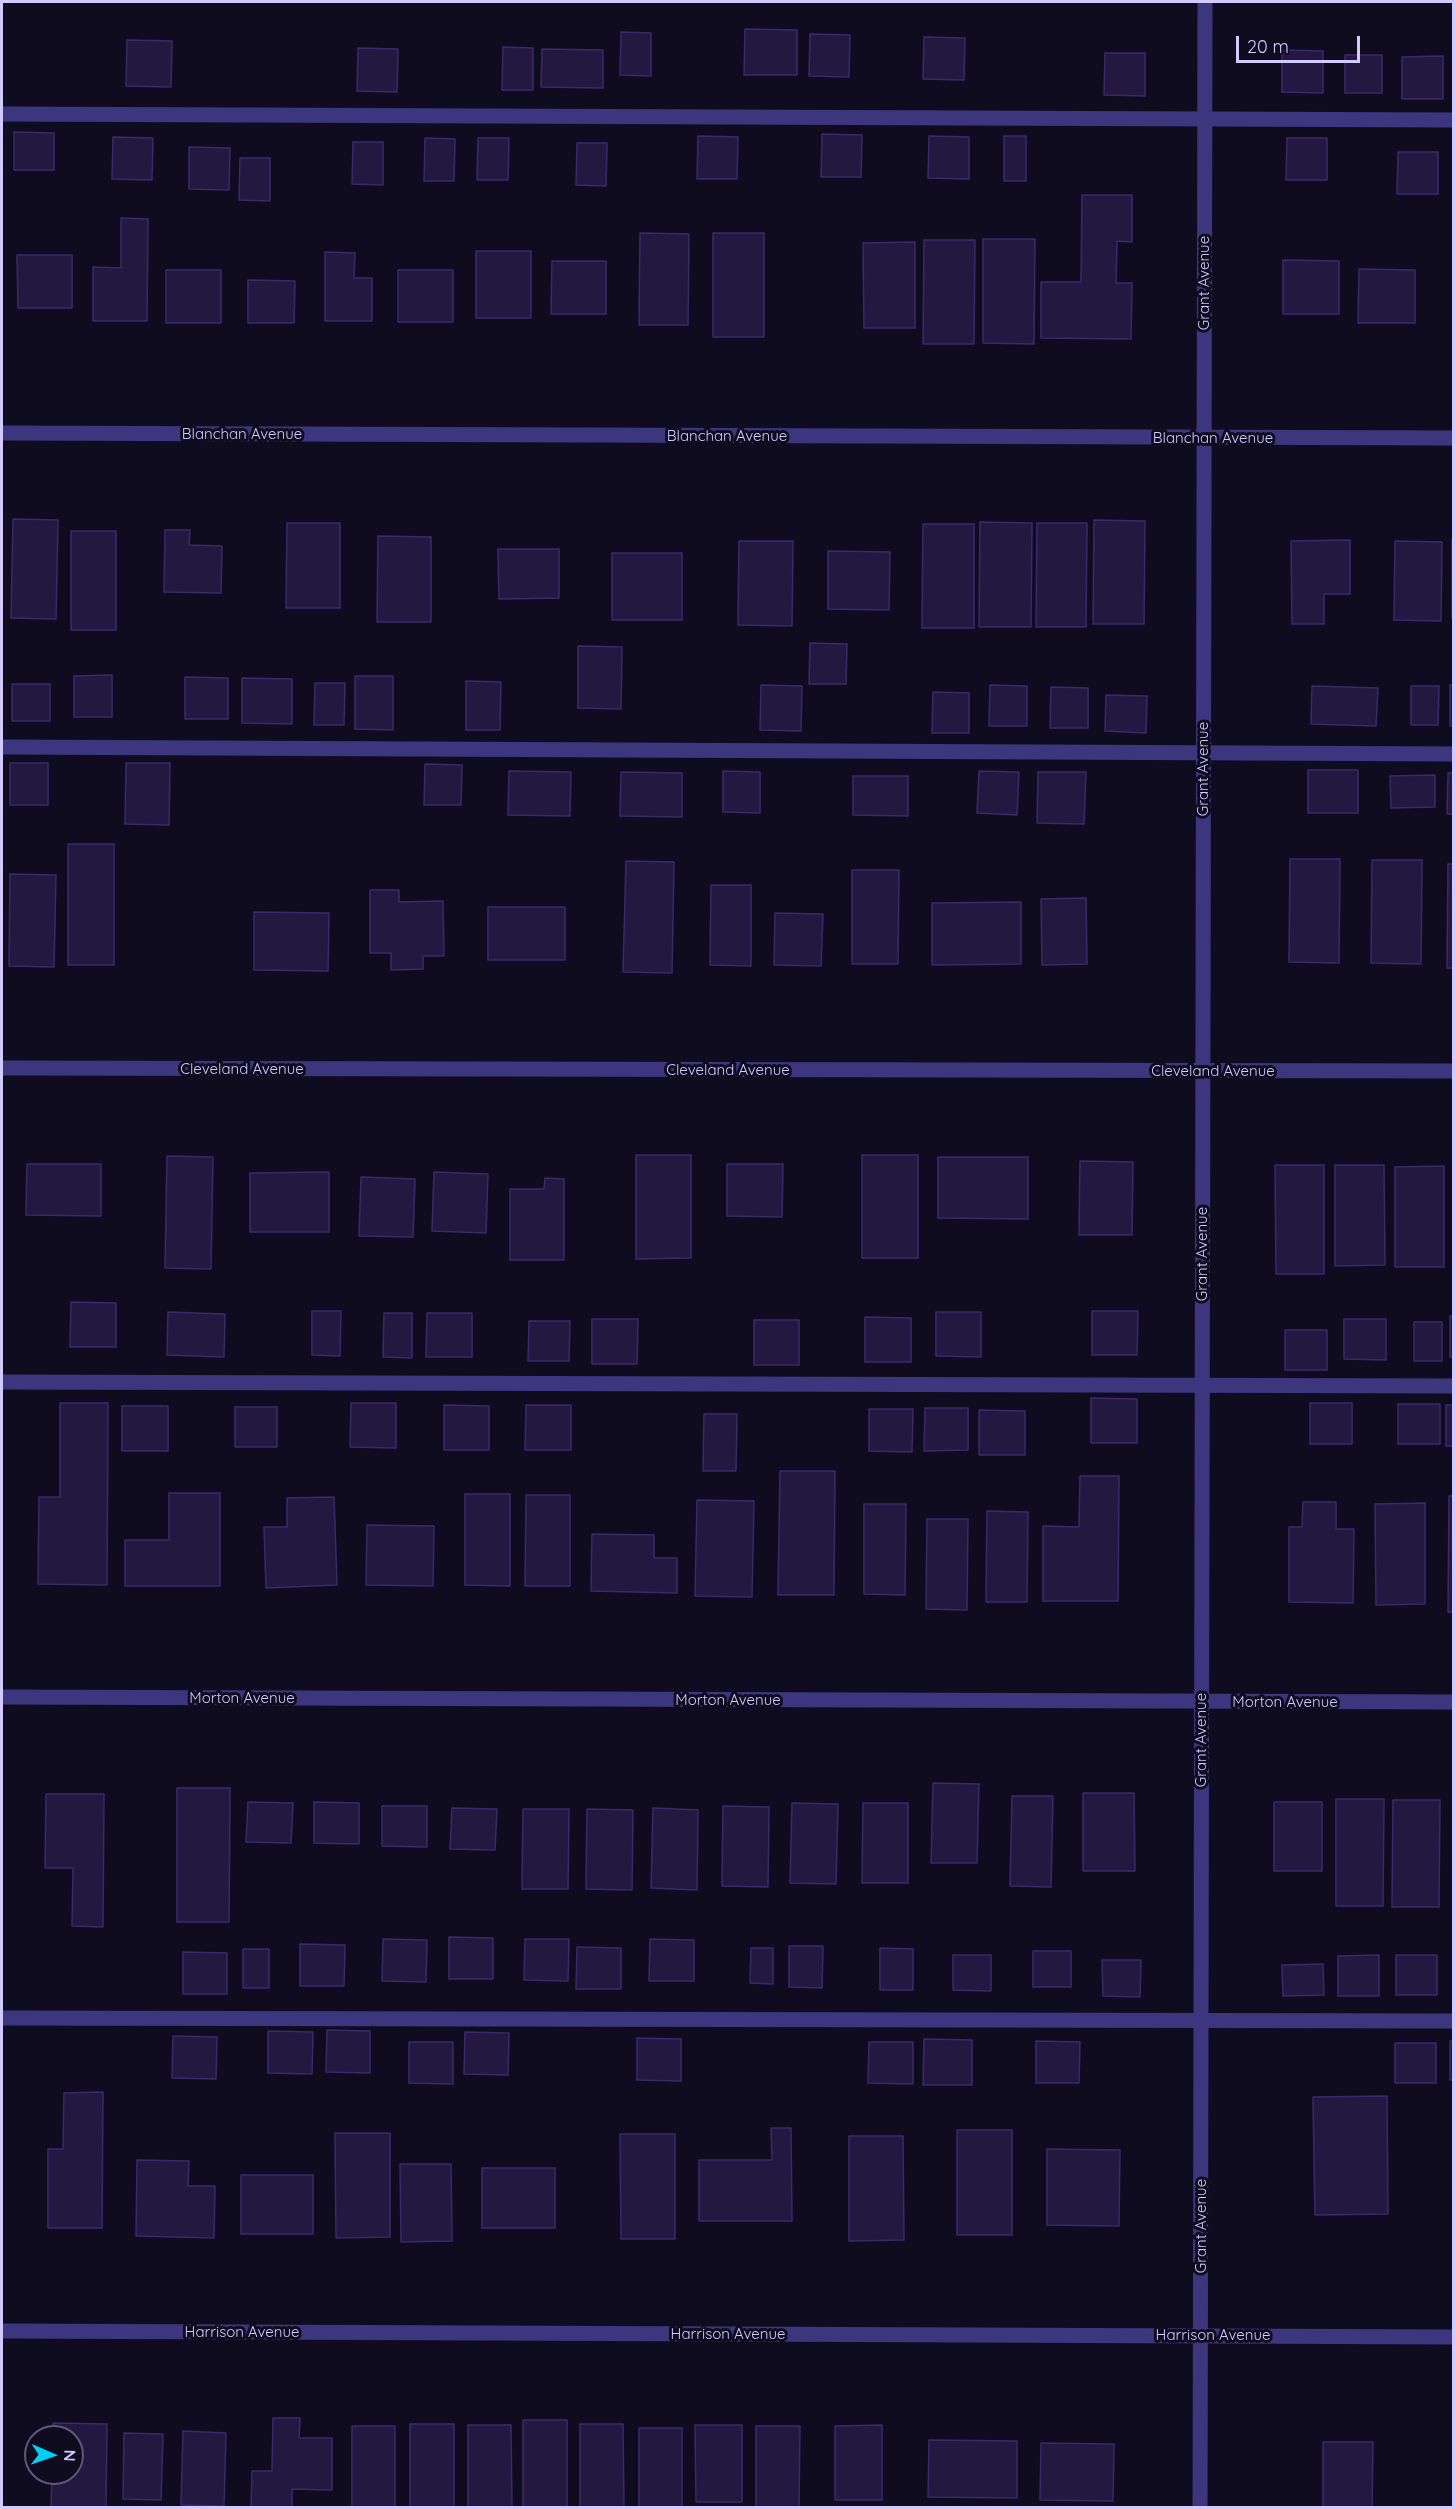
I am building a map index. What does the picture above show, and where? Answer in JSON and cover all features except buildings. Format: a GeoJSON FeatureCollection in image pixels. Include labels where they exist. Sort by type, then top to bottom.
{"type":"FeatureCollection","features":[{"type":"Feature","properties":{"kind":"street","name":"Grant Avenue"},"geometry":{"type":"LineString","coordinates":[[1200,2508],[1205,2]]}},
{"type":"Feature","properties":{"kind":"street"},"geometry":{"type":"LineString","coordinates":[[2,114],[1454,120]]}},
{"type":"Feature","properties":{"kind":"street","name":"Blanchan Avenue"},"geometry":{"type":"LineString","coordinates":[[2,433],[1454,438]]}},
{"type":"Feature","properties":{"kind":"street"},"geometry":{"type":"LineString","coordinates":[[2,747],[1454,754]]}},
{"type":"Feature","properties":{"kind":"street","name":"Cleveland Avenue"},"geometry":{"type":"LineString","coordinates":[[2,1068],[1454,1071]]}},
{"type":"Feature","properties":{"kind":"street"},"geometry":{"type":"LineString","coordinates":[[2,1382],[1454,1386]]}},
{"type":"Feature","properties":{"kind":"street","name":"Morton Avenue"},"geometry":{"type":"LineString","coordinates":[[2,1697],[1454,1702]]}},
{"type":"Feature","properties":{"kind":"street"},"geometry":{"type":"LineString","coordinates":[[2,2018],[1454,2021]]}},
{"type":"Feature","properties":{"kind":"street","name":"Harrison Avenue"},"geometry":{"type":"LineString","coordinates":[[2,2331],[1454,2337]]}}]}
